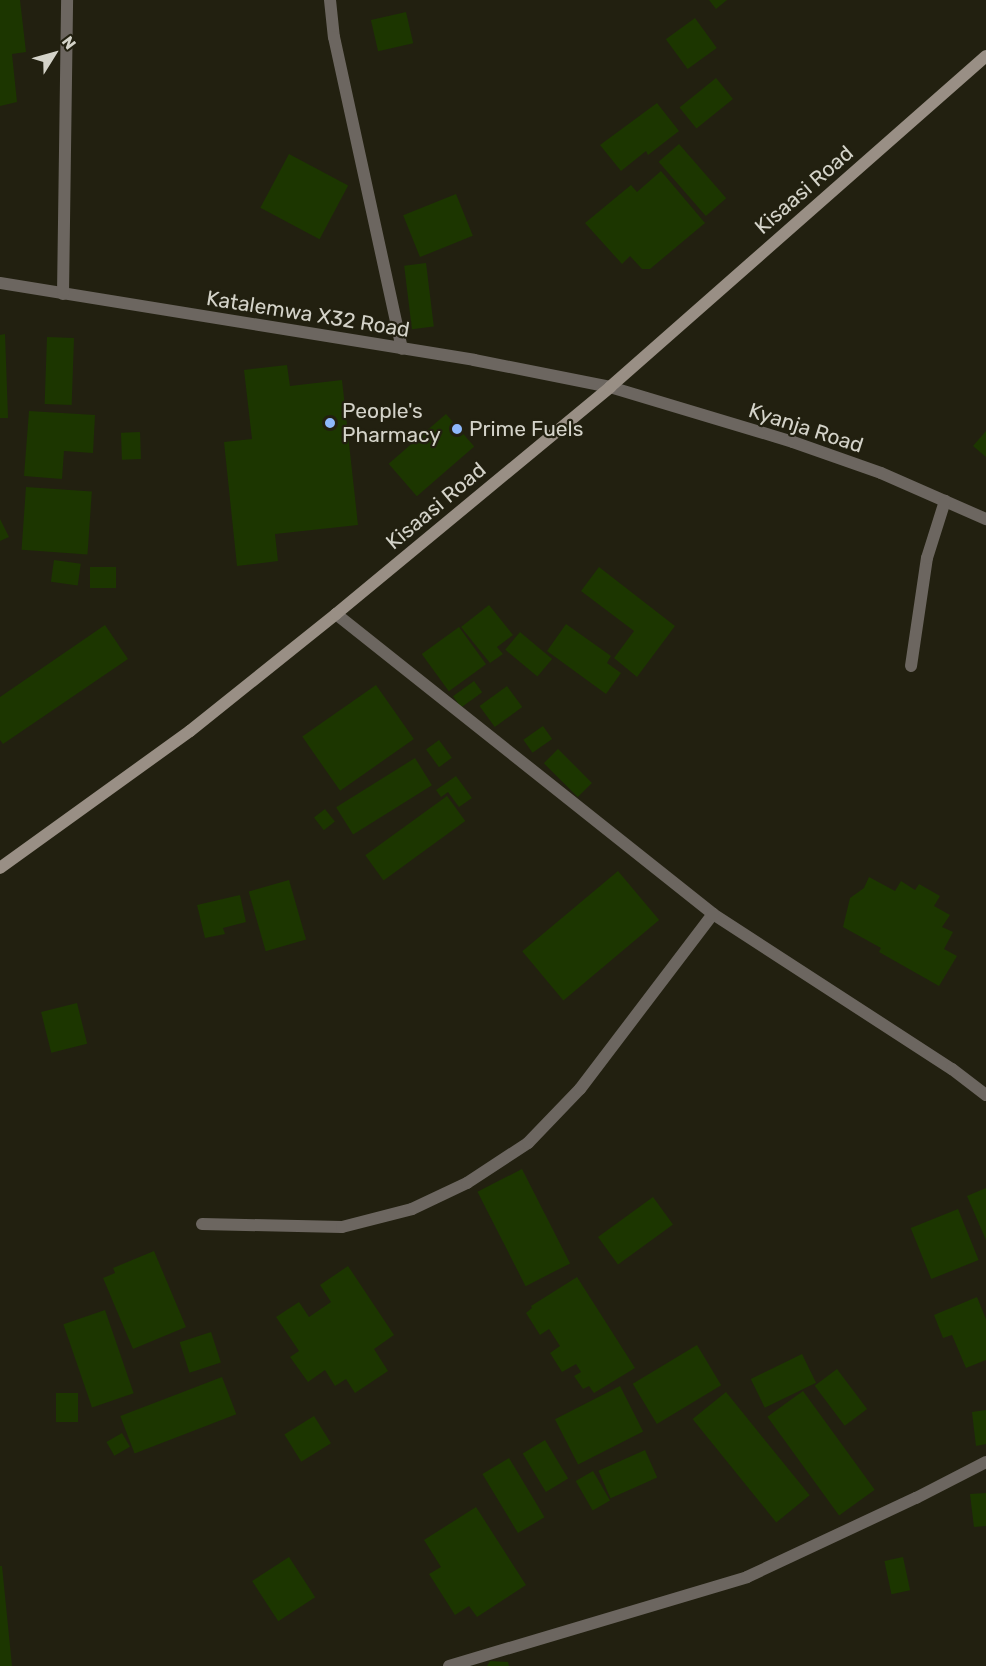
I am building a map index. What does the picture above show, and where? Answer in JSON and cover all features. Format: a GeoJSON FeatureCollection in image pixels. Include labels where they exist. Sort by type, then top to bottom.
{"type":"FeatureCollection","features":[{"type":"Feature","properties":{"kind":"main road","name":"Kisaasi Road"},"geometry":{"type":"LineString","coordinates":[[0,868],[190,731],[336,614],[610,387],[986,56]]}},
{"type":"Feature","properties":{"kind":"street"},"geometry":{"type":"LineString","coordinates":[[63,294],[67,0]]}},
{"type":"Feature","properties":{"kind":"street"},"geometry":{"type":"LineString","coordinates":[[330,0],[334,37],[402,349]]}},
{"type":"Feature","properties":{"kind":"street","name":"Katalemwa X32 Road"},"geometry":{"type":"LineString","coordinates":[[0,283],[474,360],[610,387]]}},
{"type":"Feature","properties":{"kind":"street","name":"Kyanja Road"},"geometry":{"type":"LineString","coordinates":[[610,387],[793,442],[881,473],[986,519]]}},
{"type":"Feature","properties":{"kind":"street"},"geometry":{"type":"LineString","coordinates":[[910,666],[927,558],[945,501]]}},
{"type":"Feature","properties":{"kind":"street"},"geometry":{"type":"LineString","coordinates":[[336,614],[713,914],[952,1069],[986,1095]]}},
{"type":"Feature","properties":{"kind":"street"},"geometry":{"type":"LineString","coordinates":[[202,1224],[342,1227],[412,1209],[467,1183],[528,1143],[580,1089],[713,914]]}},
{"type":"Feature","properties":{"kind":"street"},"geometry":{"type":"LineString","coordinates":[[449,1666],[747,1577],[905,1503],[986,1462]]}},
{"type":"Feature","properties":{"kind":"building"},"geometry":{"type":"Polygon","coordinates":[[[0,0],[20,0],[26,52],[12,54],[17,102],[0,106],[0,0]]]}},
{"type":"Feature","properties":{"kind":"building"},"geometry":{"type":"Polygon","coordinates":[[[709,0],[727,0],[716,9],[709,0]]]}},
{"type":"Feature","properties":{"kind":"building"},"geometry":{"type":"Polygon","coordinates":[[[406,12],[413,43],[378,51],[371,20],[406,12]]]}},
{"type":"Feature","properties":{"kind":"building"},"geometry":{"type":"Polygon","coordinates":[[[695,18],[717,48],[688,69],[666,39],[695,18]]]}},
{"type":"Feature","properties":{"kind":"building"},"geometry":{"type":"Polygon","coordinates":[[[716,78],[733,99],[696,129],[679,108],[716,78]]]}},
{"type":"Feature","properties":{"kind":"building"},"geometry":{"type":"Polygon","coordinates":[[[657,103],[679,131],[648,155],[646,151],[621,171],[600,145],[657,103]]]}},
{"type":"Feature","properties":{"kind":"building"},"geometry":{"type":"Polygon","coordinates":[[[679,144],[726,198],[706,216],[659,162],[679,144]]]}},
{"type":"Feature","properties":{"kind":"building"},"geometry":{"type":"Polygon","coordinates":[[[289,154],[348,185],[320,239],[260,208],[289,154]]]}},
{"type":"Feature","properties":{"kind":"building"},"geometry":{"type":"Polygon","coordinates":[[[661,171],[705,223],[650,269],[642,269],[630,256],[622,264],[585,223],[631,185],[637,192],[661,171]]]}},
{"type":"Feature","properties":{"kind":"building"},"geometry":{"type":"Polygon","coordinates":[[[456,194],[473,236],[420,257],[403,215],[456,194]]]}},
{"type":"Feature","properties":{"kind":"building"},"geometry":{"type":"Polygon","coordinates":[[[426,263],[434,327],[412,329],[404,266],[426,263]]]}},
{"type":"Feature","properties":{"kind":"building"},"geometry":{"type":"Polygon","coordinates":[[[5,334],[8,418],[0,418],[0,335],[5,334]]]}},
{"type":"Feature","properties":{"kind":"building"},"geometry":{"type":"Polygon","coordinates":[[[47,337],[74,338],[72,405],[45,404],[47,337]]]}},
{"type":"Feature","properties":{"kind":"building"},"geometry":{"type":"Polygon","coordinates":[[[287,365],[290,386],[342,380],[358,525],[275,534],[278,561],[237,566],[224,442],[252,439],[244,370],[287,365]]]}},
{"type":"Feature","properties":{"kind":"building"},"geometry":{"type":"Polygon","coordinates":[[[29,411],[95,415],[93,453],[64,451],[62,479],[24,476],[29,411]]]}},
{"type":"Feature","properties":{"kind":"building"},"geometry":{"type":"Polygon","coordinates":[[[446,414],[474,446],[417,496],[389,464],[446,414]]]}},
{"type":"Feature","properties":{"kind":"building"},"geometry":{"type":"Polygon","coordinates":[[[986,431],[986,457],[973,446],[986,431]]]}},
{"type":"Feature","properties":{"kind":"building"},"geometry":{"type":"Polygon","coordinates":[[[140,432],[141,459],[122,460],[121,433],[140,432]]]}},
{"type":"Feature","properties":{"kind":"building"},"geometry":{"type":"Polygon","coordinates":[[[26,487],[92,492],[87,554],[22,550],[26,487]]]}},
{"type":"Feature","properties":{"kind":"building"},"geometry":{"type":"Polygon","coordinates":[[[0,519],[9,537],[0,541],[0,519]]]}},
{"type":"Feature","properties":{"kind":"building"},"geometry":{"type":"Polygon","coordinates":[[[54,560],[81,564],[78,586],[51,582],[54,560]]]}},
{"type":"Feature","properties":{"kind":"building"},"geometry":{"type":"Polygon","coordinates":[[[90,567],[116,567],[116,588],[90,588],[90,567]]]}},
{"type":"Feature","properties":{"kind":"building"},"geometry":{"type":"Polygon","coordinates":[[[599,567],[675,626],[637,677],[614,658],[634,631],[581,591],[599,567]]]}},
{"type":"Feature","properties":{"kind":"building"},"geometry":{"type":"Polygon","coordinates":[[[489,605],[513,635],[497,647],[503,654],[490,663],[461,627],[489,605]]]}},
{"type":"Feature","properties":{"kind":"building"},"geometry":{"type":"Polygon","coordinates":[[[566,624],[611,656],[607,663],[621,673],[606,694],[547,651],[566,624]]]}},
{"type":"Feature","properties":{"kind":"building"},"geometry":{"type":"Polygon","coordinates":[[[105,625],[128,659],[3,744],[0,740],[0,697],[105,625]]]}},
{"type":"Feature","properties":{"kind":"building"},"geometry":{"type":"Polygon","coordinates":[[[459,627],[486,664],[449,691],[422,654],[459,627]]]}},
{"type":"Feature","properties":{"kind":"building"},"geometry":{"type":"Polygon","coordinates":[[[520,632],[552,659],[537,677],[505,650],[520,632]]]}},
{"type":"Feature","properties":{"kind":"building"},"geometry":{"type":"Polygon","coordinates":[[[474,681],[482,692],[461,708],[453,696],[474,681]]]}},
{"type":"Feature","properties":{"kind":"building"},"geometry":{"type":"Polygon","coordinates":[[[376,685],[414,739],[340,791],[302,737],[376,685]]]}},
{"type":"Feature","properties":{"kind":"building"},"geometry":{"type":"Polygon","coordinates":[[[507,686],[522,707],[495,727],[479,706],[507,686]]]}},
{"type":"Feature","properties":{"kind":"building"},"geometry":{"type":"Polygon","coordinates":[[[543,726],[552,739],[533,753],[523,740],[543,726]]]}},
{"type":"Feature","properties":{"kind":"building"},"geometry":{"type":"Polygon","coordinates":[[[439,740],[452,758],[439,767],[426,749],[439,740]]]}},
{"type":"Feature","properties":{"kind":"building"},"geometry":{"type":"Polygon","coordinates":[[[558,749],[592,783],[578,797],[544,763],[558,749]]]}},
{"type":"Feature","properties":{"kind":"building"},"geometry":{"type":"Polygon","coordinates":[[[415,758],[432,785],[353,834],[336,807],[415,758]]]}},
{"type":"Feature","properties":{"kind":"building"},"geometry":{"type":"Polygon","coordinates":[[[456,776],[472,798],[459,807],[448,792],[441,797],[436,790],[456,776]]]}},
{"type":"Feature","properties":{"kind":"building"},"geometry":{"type":"Polygon","coordinates":[[[447,796],[465,821],[384,880],[365,855],[447,796]]]}},
{"type":"Feature","properties":{"kind":"building"},"geometry":{"type":"Polygon","coordinates":[[[325,809],[335,822],[324,830],[314,818],[325,809]]]}},
{"type":"Feature","properties":{"kind":"building"},"geometry":{"type":"Polygon","coordinates":[[[618,871],[659,920],[563,1000],[522,951],[618,871]]]}},
{"type":"Feature","properties":{"kind":"building"},"geometry":{"type":"Polygon","coordinates":[[[869,877],[895,891],[901,881],[915,890],[919,884],[940,896],[934,906],[950,915],[942,927],[953,932],[944,949],[957,956],[939,986],[879,952],[881,948],[843,927],[850,898],[864,888],[869,877]]]}},
{"type":"Feature","properties":{"kind":"building"},"geometry":{"type":"Polygon","coordinates":[[[289,880],[306,940],[266,951],[249,892],[289,880]]]}},
{"type":"Feature","properties":{"kind":"building"},"geometry":{"type":"Polygon","coordinates":[[[240,895],[246,922],[223,928],[225,934],[205,938],[197,905],[240,895]]]}},
{"type":"Feature","properties":{"kind":"building"},"geometry":{"type":"Polygon","coordinates":[[[77,1003],[87,1044],[51,1053],[41,1012],[77,1003]]]}},
{"type":"Feature","properties":{"kind":"building"},"geometry":{"type":"Polygon","coordinates":[[[522,1169],[570,1263],[526,1286],[477,1192],[522,1169]]]}},
{"type":"Feature","properties":{"kind":"building"},"geometry":{"type":"Polygon","coordinates":[[[986,1188],[986,1240],[967,1196],[986,1188]]]}},
{"type":"Feature","properties":{"kind":"building"},"geometry":{"type":"Polygon","coordinates":[[[653,1197],[673,1225],[618,1264],[598,1237],[653,1197]]]}},
{"type":"Feature","properties":{"kind":"building"},"geometry":{"type":"Polygon","coordinates":[[[958,1209],[979,1260],[931,1279],[911,1228],[958,1209]]]}},
{"type":"Feature","properties":{"kind":"building"},"geometry":{"type":"Polygon","coordinates":[[[154,1251],[186,1327],[133,1349],[103,1278],[115,1273],[113,1268],[154,1251]]]}},
{"type":"Feature","properties":{"kind":"building"},"geometry":{"type":"Polygon","coordinates":[[[348,1266],[394,1335],[374,1349],[388,1371],[355,1393],[346,1379],[335,1386],[325,1370],[308,1382],[290,1357],[299,1351],[276,1317],[299,1302],[309,1317],[331,1302],[320,1285],[348,1266]]]}},
{"type":"Feature","properties":{"kind":"building"},"geometry":{"type":"Polygon","coordinates":[[[577,1277],[635,1368],[594,1393],[589,1386],[583,1389],[574,1376],[581,1372],[576,1364],[562,1372],[550,1353],[560,1346],[549,1329],[540,1335],[526,1313],[532,1308],[531,1306],[577,1277]]]}},
{"type":"Feature","properties":{"kind":"building"},"geometry":{"type":"Polygon","coordinates":[[[977,1297],[986,1319],[986,1360],[966,1368],[952,1335],[943,1338],[934,1315],[977,1297]]]}},
{"type":"Feature","properties":{"kind":"building"},"geometry":{"type":"Polygon","coordinates":[[[105,1310],[134,1393],[92,1408],[63,1324],[105,1310]]]}},
{"type":"Feature","properties":{"kind":"building"},"geometry":{"type":"Polygon","coordinates":[[[211,1332],[221,1362],[190,1373],[180,1342],[211,1332]]]}},
{"type":"Feature","properties":{"kind":"building"},"geometry":{"type":"Polygon","coordinates":[[[697,1345],[721,1385],[657,1424],[633,1384],[697,1345]]]}},
{"type":"Feature","properties":{"kind":"building"},"geometry":{"type":"Polygon","coordinates":[[[802,1354],[816,1383],[765,1408],[751,1379],[802,1354]]]}},
{"type":"Feature","properties":{"kind":"building"},"geometry":{"type":"Polygon","coordinates":[[[837,1369],[867,1409],[845,1426],[815,1386],[837,1369]]]}},
{"type":"Feature","properties":{"kind":"building"},"geometry":{"type":"Polygon","coordinates":[[[222,1377],[236,1414],[135,1453],[120,1416],[222,1377]]]}},
{"type":"Feature","properties":{"kind":"building"},"geometry":{"type":"Polygon","coordinates":[[[620,1386],[643,1431],[578,1465],[555,1419],[620,1386]]]}},
{"type":"Feature","properties":{"kind":"building"},"geometry":{"type":"Polygon","coordinates":[[[803,1391],[875,1490],[839,1516],[767,1417],[803,1391]]]}},
{"type":"Feature","properties":{"kind":"building"},"geometry":{"type":"Polygon","coordinates":[[[726,1392],[810,1495],[776,1522],[693,1419],[726,1392]]]}},
{"type":"Feature","properties":{"kind":"building"},"geometry":{"type":"Polygon","coordinates":[[[56,1393],[78,1393],[78,1422],[56,1422],[56,1393]]]}},
{"type":"Feature","properties":{"kind":"building"},"geometry":{"type":"Polygon","coordinates":[[[986,1410],[986,1444],[976,1446],[972,1412],[986,1410]]]}},
{"type":"Feature","properties":{"kind":"building"},"geometry":{"type":"Polygon","coordinates":[[[314,1416],[331,1443],[301,1462],[284,1435],[314,1416]]]}},
{"type":"Feature","properties":{"kind":"building"},"geometry":{"type":"Polygon","coordinates":[[[122,1433],[130,1447],[114,1456],[106,1442],[122,1433]]]}},
{"type":"Feature","properties":{"kind":"building"},"geometry":{"type":"Polygon","coordinates":[[[545,1440],[568,1479],[546,1492],[523,1453],[545,1440]]]}},
{"type":"Feature","properties":{"kind":"building"},"geometry":{"type":"Polygon","coordinates":[[[645,1450],[657,1477],[611,1498],[598,1471],[645,1450]]]}},
{"type":"Feature","properties":{"kind":"building"},"geometry":{"type":"Polygon","coordinates":[[[509,1458],[545,1517],[518,1533],[482,1474],[509,1458]]]}},
{"type":"Feature","properties":{"kind":"building"},"geometry":{"type":"Polygon","coordinates":[[[593,1471],[610,1500],[593,1510],[576,1481],[593,1471]]]}},
{"type":"Feature","properties":{"kind":"building"},"geometry":{"type":"Polygon","coordinates":[[[986,1493],[986,1526],[974,1527],[970,1494],[986,1493]]]}},
{"type":"Feature","properties":{"kind":"building"},"geometry":{"type":"Polygon","coordinates":[[[476,1507],[526,1585],[477,1617],[469,1606],[455,1615],[429,1574],[441,1567],[424,1540],[476,1507]]]}},
{"type":"Feature","properties":{"kind":"building"},"geometry":{"type":"Polygon","coordinates":[[[289,1557],[315,1597],[278,1621],[252,1581],[289,1557]]]}},
{"type":"Feature","properties":{"kind":"building"},"geometry":{"type":"Polygon","coordinates":[[[903,1557],[910,1590],[891,1594],[884,1561],[903,1557]]]}},
{"type":"Feature","properties":{"kind":"building"},"geometry":{"type":"Polygon","coordinates":[[[0,1566],[2,1566],[12,1666],[0,1666],[0,1566]]]}},
{"type":"Feature","properties":{"kind":"building"},"geometry":{"type":"Polygon","coordinates":[[[490,1661],[508,1662],[509,1666],[487,1666],[490,1661]]]}},
{"type":"Feature","properties":{"kind":"place","name":"People's Pharmacy"},"geometry":{"type":"Point","coordinates":[330,423]}},
{"type":"Feature","properties":{"kind":"place","name":"Prime Fuels"},"geometry":{"type":"Point","coordinates":[457,429]}}]}
